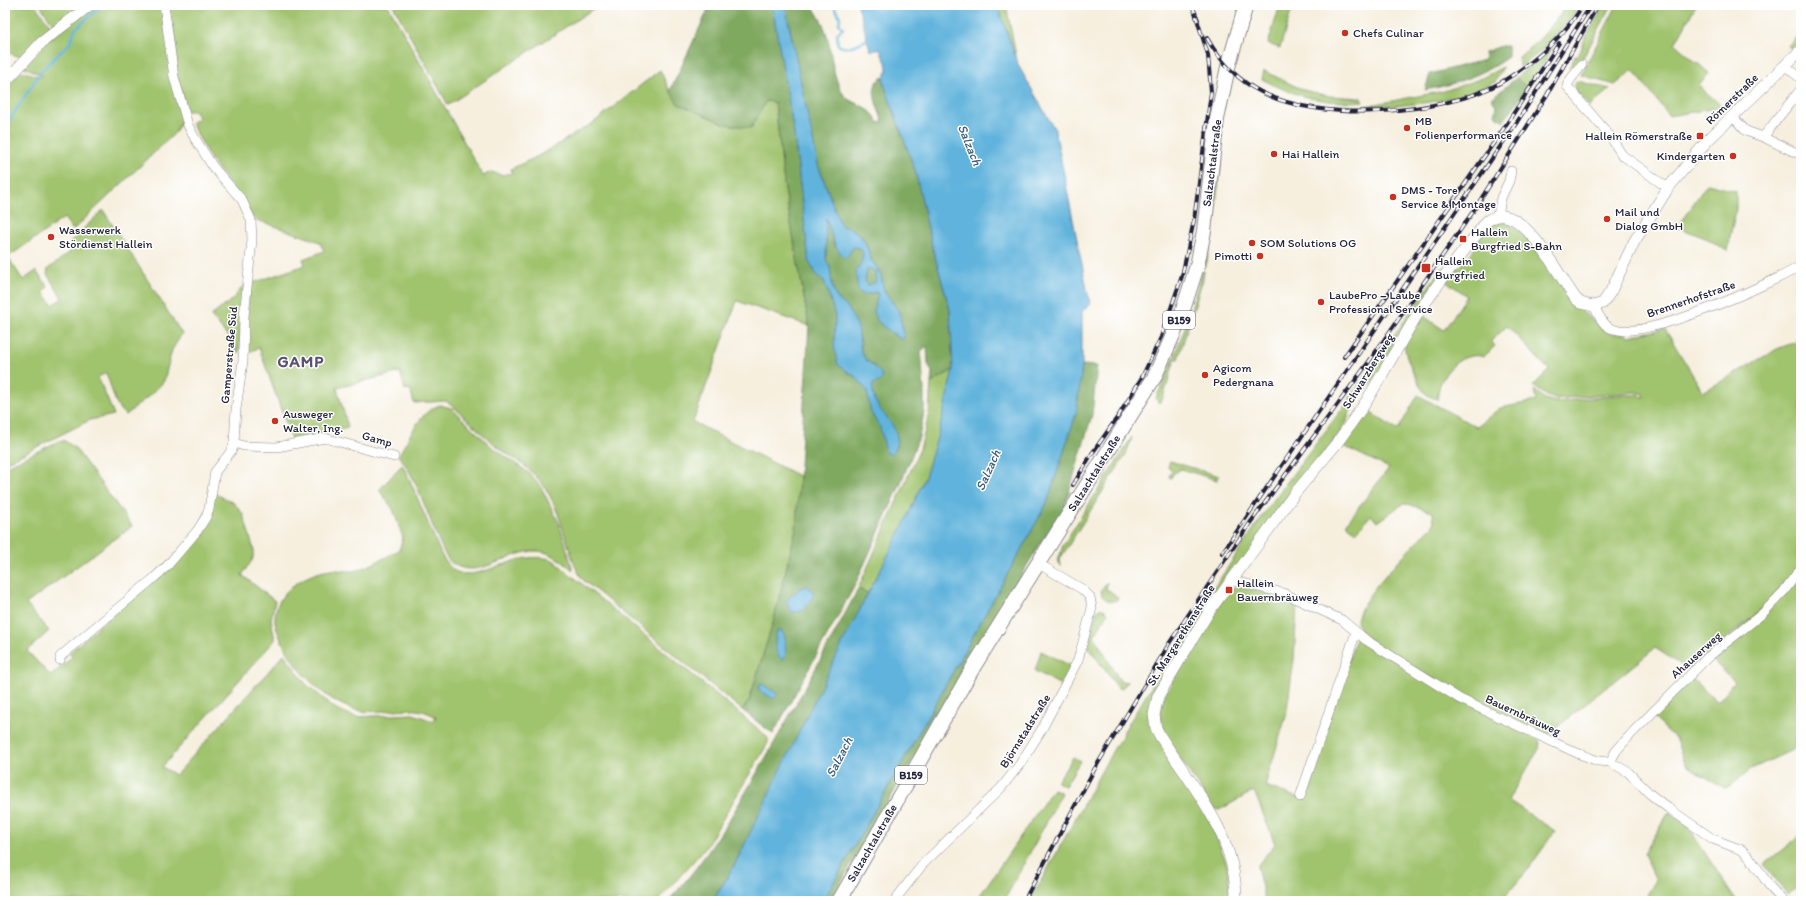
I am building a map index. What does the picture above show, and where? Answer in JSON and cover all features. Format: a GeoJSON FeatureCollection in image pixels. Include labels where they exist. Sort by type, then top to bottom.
{"type":"FeatureCollection","features":[{"type":"Feature","properties":{"kind":"main road","name":"Salzachtalstraße"},"geometry":{"type":"LineString","coordinates":[[839,901],[974,666],[1155,376],[1180,319],[1196,266],[1204,231],[1217,120],[1228,68],[1246,5]]}},
{"type":"Feature","properties":{"kind":"street"},"geometry":{"type":"LineString","coordinates":[[5,82],[42,42],[90,5]]}},
{"type":"Feature","properties":{"kind":"street","name":"Gamperstraße Süd"},"geometry":{"type":"LineString","coordinates":[[60,660],[60,657],[158,574],[197,531],[209,509],[215,472],[232,450],[234,443],[236,413],[243,361],[244,316],[252,240],[251,220],[242,200],[213,167],[188,125],[174,77],[164,5]]}},
{"type":"Feature","properties":{"kind":"street","name":"Römerstraße"},"geometry":{"type":"LineString","coordinates":[[1594,306],[1603,303],[1611,292],[1634,242],[1668,188],[1708,140],[1801,50]]}},
{"type":"Feature","properties":{"kind":"street"},"geometry":{"type":"LineString","coordinates":[[1582,65],[1567,86],[1610,136],[1622,155],[1668,188]]}},
{"type":"Feature","properties":{"kind":"street"},"geometry":{"type":"LineString","coordinates":[[1786,66],[1801,79]]}},
{"type":"Feature","properties":{"kind":"street"},"geometry":{"type":"LineString","coordinates":[[1763,137],[1801,89]]}},
{"type":"Feature","properties":{"kind":"street"},"geometry":{"type":"LineString","coordinates":[[1732,116],[1746,130],[1801,155]]}},
{"type":"Feature","properties":{"kind":"street"},"geometry":{"type":"LineString","coordinates":[[1512,171],[1501,198],[1498,216],[1511,217],[1518,223],[1546,254],[1576,299],[1581,303],[1594,306]]}},
{"type":"Feature","properties":{"kind":"street","name":"Schwarzbergweg"},"geometry":{"type":"LineString","coordinates":[[1231,580],[1366,402],[1418,313],[1442,279],[1481,228],[1493,217],[1498,216]]}},
{"type":"Feature","properties":{"kind":"street","name":"Brennerhofstraße"},"geometry":{"type":"LineString","coordinates":[[1594,306],[1602,320],[1609,327],[1629,330],[1653,327],[1734,299],[1801,266]]}},
{"type":"Feature","properties":{"kind":"street","name":"Gamp"},"geometry":{"type":"LineString","coordinates":[[234,443],[244,446],[277,447],[325,438],[394,457]]}},
{"type":"Feature","properties":{"kind":"street","name":"Björnstadstraße"},"geometry":{"type":"LineString","coordinates":[[894,901],[923,864],[1001,788],[1020,764],[1042,729],[1078,660],[1092,608],[1090,597],[1082,589],[1037,563]]}},
{"type":"Feature","properties":{"kind":"street","name":"Ahauserweg"},"geometry":{"type":"LineString","coordinates":[[1610,762],[1616,751],[1633,732],[1708,658],[1762,614],[1784,591],[1801,568]]}},
{"type":"Feature","properties":{"kind":"street","name":"Bauernbräuweg"},"geometry":{"type":"LineString","coordinates":[[1231,580],[1283,593],[1342,620],[1366,640],[1460,699],[1577,753],[1598,761],[1610,762],[1628,772],[1650,794],[1713,839],[1742,850],[1750,858],[1771,888],[1783,901]]}},
{"type":"Feature","properties":{"kind":"street","name":"St. Margarethenstraße"},"geometry":{"type":"LineString","coordinates":[[1231,580],[1210,610],[1163,687],[1155,706],[1154,714],[1156,728],[1160,736],[1201,796],[1221,832],[1233,870],[1236,901]]}},
{"type":"Feature","properties":{"kind":"street"},"geometry":{"type":"LineString","coordinates":[[1300,796],[1356,632]]}},
{"type":"Feature","properties":{"kind":"green space"},"geometry":{"type":"Polygon","coordinates":[[[5,5],[35,5],[53,29],[24,57],[13,55],[5,49],[5,5]]]}},
{"type":"Feature","properties":{"kind":"green space"},"geometry":{"type":"Polygon","coordinates":[[[40,5],[83,5],[55,27],[40,5]]]}},
{"type":"Feature","properties":{"kind":"green space"},"geometry":{"type":"Polygon","coordinates":[[[97,5],[162,5],[182,115],[180,124],[175,133],[73,230],[64,218],[8,257],[23,280],[36,271],[48,287],[43,292],[53,305],[62,298],[47,274],[48,269],[74,249],[70,242],[103,210],[182,334],[172,350],[164,381],[156,390],[126,415],[122,412],[116,402],[106,373],[98,377],[114,415],[90,420],[5,463],[5,86],[22,71],[41,77],[42,75],[24,67],[40,49],[58,33],[97,5]]]}},
{"type":"Feature","properties":{"kind":"green space"},"geometry":{"type":"Polygon","coordinates":[[[167,5],[388,5],[483,176],[491,172],[501,175],[512,173],[511,169],[540,155],[593,123],[660,70],[670,91],[775,102],[784,184],[809,326],[737,301],[693,422],[799,476],[796,529],[774,619],[749,701],[742,710],[582,579],[574,562],[553,502],[532,472],[487,438],[446,401],[414,403],[410,389],[405,390],[400,372],[337,388],[348,427],[293,443],[259,348],[245,353],[250,284],[305,265],[303,259],[324,251],[320,242],[254,219],[210,158],[191,123],[198,118],[195,111],[186,111],[179,84],[167,5]]]}},
{"type":"Feature","properties":{"kind":"green space"},"geometry":{"type":"Polygon","coordinates":[[[393,5],[599,5],[448,105],[393,5]]]}},
{"type":"Feature","properties":{"kind":"green space"},"geometry":{"type":"Polygon","coordinates":[[[709,5],[772,5],[794,133],[808,253],[816,274],[824,281],[831,301],[835,317],[835,330],[846,371],[856,377],[867,391],[871,413],[880,427],[891,455],[896,446],[896,437],[890,422],[874,400],[872,382],[875,366],[866,360],[861,351],[861,342],[848,308],[836,297],[832,285],[830,267],[826,260],[826,216],[835,247],[851,249],[853,246],[860,248],[864,253],[861,263],[856,271],[864,295],[877,292],[881,325],[900,339],[904,334],[899,312],[884,290],[880,272],[873,284],[868,285],[865,281],[867,269],[872,269],[876,265],[872,260],[862,237],[855,231],[841,226],[818,165],[785,5],[812,5],[826,31],[834,72],[842,92],[847,98],[869,111],[879,123],[883,122],[876,104],[874,91],[878,81],[883,77],[884,84],[915,170],[933,250],[950,310],[953,370],[931,383],[932,372],[928,364],[927,346],[921,351],[924,412],[919,437],[900,485],[854,587],[773,734],[742,710],[749,701],[774,619],[796,529],[809,326],[784,184],[775,102],[766,101],[751,128],[725,124],[678,104],[670,91],[709,5]]]}},
{"type":"Feature","properties":{"kind":"green space"},"geometry":{"type":"Polygon","coordinates":[[[998,5],[1006,5],[1018,65],[998,5]]]}},
{"type":"Feature","properties":{"kind":"green space"},"geometry":{"type":"Polygon","coordinates":[[[1280,5],[1293,5],[1280,48],[1268,44],[1280,5]]]}},
{"type":"Feature","properties":{"kind":"green space"},"geometry":{"type":"Polygon","coordinates":[[[1568,5],[1580,5],[1553,39],[1537,54],[1519,67],[1519,57],[1540,39],[1568,5]]]}},
{"type":"Feature","properties":{"kind":"green space"},"geometry":{"type":"Polygon","coordinates":[[[1604,5],[1612,5],[1579,65],[1569,68],[1575,56],[1578,56],[1582,48],[1582,44],[1604,5]]]}},
{"type":"Feature","properties":{"kind":"green space"},"geometry":{"type":"Polygon","coordinates":[[[1617,5],[1696,5],[1675,44],[1709,73],[1699,86],[1723,107],[1669,116],[1633,70],[1615,85],[1581,75],[1617,5]]]}},
{"type":"Feature","properties":{"kind":"green space"},"geometry":{"type":"Polygon","coordinates":[[[1801,32],[1801,44],[1795,50],[1788,46],[1801,32]]]}},
{"type":"Feature","properties":{"kind":"green space"},"geometry":{"type":"Polygon","coordinates":[[[1501,46],[1508,46],[1508,57],[1489,69],[1469,78],[1425,90],[1430,74],[1484,60],[1485,52],[1501,46]]]}},
{"type":"Feature","properties":{"kind":"green space"},"geometry":{"type":"Polygon","coordinates":[[[1550,48],[1553,49],[1527,88],[1516,78],[1550,48]]]}},
{"type":"Feature","properties":{"kind":"green space"},"geometry":{"type":"Polygon","coordinates":[[[1503,67],[1495,82],[1463,95],[1430,102],[1396,106],[1361,107],[1444,91],[1480,79],[1503,67]]]}},
{"type":"Feature","properties":{"kind":"green space"},"geometry":{"type":"Polygon","coordinates":[[[1264,71],[1303,90],[1329,96],[1362,98],[1363,101],[1336,102],[1311,98],[1286,90],[1262,79],[1264,71]]]}},
{"type":"Feature","properties":{"kind":"green space"},"geometry":{"type":"Polygon","coordinates":[[[1516,78],[1527,88],[1504,121],[1495,115],[1497,106],[1491,99],[1516,78]]]}},
{"type":"Feature","properties":{"kind":"green space"},"geometry":{"type":"Polygon","coordinates":[[[1577,81],[1610,89],[1589,106],[1574,88],[1574,84],[1577,81]]]}},
{"type":"Feature","properties":{"kind":"green space"},"geometry":{"type":"Polygon","coordinates":[[[1220,155],[1222,155],[1214,220],[1206,267],[1203,267],[1220,155]]]}},
{"type":"Feature","properties":{"kind":"green space"},"geometry":{"type":"Polygon","coordinates":[[[1707,184],[1736,191],[1736,209],[1727,251],[1708,239],[1677,227],[1707,184]]]}},
{"type":"Feature","properties":{"kind":"green space"},"geometry":{"type":"Polygon","coordinates":[[[1497,222],[1509,223],[1524,235],[1550,265],[1569,299],[1575,306],[1604,329],[1615,334],[1625,334],[1629,336],[1665,329],[1703,392],[1777,349],[1801,340],[1801,564],[1768,604],[1689,670],[1655,648],[1546,736],[1463,698],[1364,636],[1360,629],[1357,619],[1363,605],[1380,581],[1434,524],[1433,512],[1404,503],[1377,522],[1371,515],[1356,532],[1346,524],[1389,468],[1341,445],[1366,410],[1398,430],[1418,395],[1476,427],[1500,408],[1536,401],[1534,390],[1545,399],[1556,402],[1620,395],[1636,395],[1644,397],[1643,394],[1636,392],[1555,399],[1547,396],[1533,386],[1549,370],[1507,326],[1491,341],[1495,346],[1484,357],[1467,357],[1452,367],[1441,382],[1438,391],[1438,399],[1426,394],[1423,391],[1412,370],[1406,354],[1406,340],[1422,315],[1444,330],[1467,296],[1446,281],[1457,267],[1459,268],[1480,242],[1478,239],[1492,224],[1497,222]]]}},
{"type":"Feature","properties":{"kind":"green space"},"geometry":{"type":"Polygon","coordinates":[[[1442,267],[1443,268],[1372,384],[1364,390],[1356,400],[1347,422],[1159,684],[1150,704],[1149,713],[1212,825],[1228,867],[1231,901],[1030,901],[1117,743],[1123,737],[1124,731],[1203,604],[1272,502],[1342,409],[1442,267]]]}},
{"type":"Feature","properties":{"kind":"green space"},"geometry":{"type":"Polygon","coordinates":[[[1202,271],[1204,271],[1203,279],[1178,359],[1175,359],[1163,398],[1159,403],[1156,399],[1171,365],[1193,303],[1202,271]]]}},
{"type":"Feature","properties":{"kind":"green space"},"geometry":{"type":"Polygon","coordinates":[[[244,285],[239,353],[234,349],[232,342],[211,316],[233,299],[244,285]]]}},
{"type":"Feature","properties":{"kind":"green space"},"geometry":{"type":"Polygon","coordinates":[[[1082,365],[1097,366],[1092,415],[1064,509],[1035,552],[830,901],[823,901],[1047,503],[1076,414],[1082,365]]]}},
{"type":"Feature","properties":{"kind":"green space"},"geometry":{"type":"Polygon","coordinates":[[[953,370],[930,464],[913,507],[868,593],[858,589],[920,449],[929,415],[931,383],[953,370]]]}},
{"type":"Feature","properties":{"kind":"green space"},"geometry":{"type":"Polygon","coordinates":[[[440,405],[451,408],[491,446],[529,473],[540,485],[559,523],[573,570],[548,553],[532,551],[521,553],[475,569],[464,568],[453,564],[448,560],[442,549],[416,484],[404,463],[398,456],[420,419],[432,408],[440,405]]]}},
{"type":"Feature","properties":{"kind":"green space"},"geometry":{"type":"Polygon","coordinates":[[[1132,437],[1126,454],[1060,559],[1061,566],[1058,561],[1063,545],[1132,437]]]}},
{"type":"Feature","properties":{"kind":"green space"},"geometry":{"type":"Polygon","coordinates":[[[59,441],[65,441],[75,448],[132,526],[26,604],[49,631],[27,651],[51,676],[72,657],[69,653],[194,540],[214,493],[234,503],[243,514],[254,550],[253,559],[242,575],[275,601],[271,619],[275,640],[162,767],[176,775],[284,654],[306,684],[336,709],[356,717],[413,714],[433,721],[436,717],[426,712],[405,709],[374,712],[363,711],[353,709],[334,700],[316,687],[295,663],[280,638],[275,621],[279,601],[285,593],[302,580],[311,575],[331,570],[358,570],[399,550],[403,538],[393,509],[379,490],[402,465],[406,471],[441,554],[452,569],[457,572],[467,574],[478,573],[526,558],[540,557],[553,560],[762,732],[768,738],[768,743],[706,847],[658,901],[14,901],[5,897],[5,467],[59,441]]]}},
{"type":"Feature","properties":{"kind":"green space"},"geometry":{"type":"Polygon","coordinates":[[[1170,461],[1219,476],[1217,480],[1181,469],[1173,474],[1171,478],[1169,477],[1172,469],[1168,467],[1170,461]]]}},
{"type":"Feature","properties":{"kind":"green space"},"geometry":{"type":"Polygon","coordinates":[[[1801,571],[1801,746],[1751,769],[1726,789],[1686,765],[1675,738],[1654,718],[1691,678],[1717,702],[1735,682],[1710,658],[1801,571]]]}},
{"type":"Feature","properties":{"kind":"green space"},"geometry":{"type":"Polygon","coordinates":[[[1107,582],[1106,589],[1118,597],[1117,600],[1109,601],[1102,596],[1101,590],[1107,582]]]}},
{"type":"Feature","properties":{"kind":"green space"},"geometry":{"type":"Polygon","coordinates":[[[1237,586],[1279,596],[1297,605],[1294,660],[1286,716],[1265,786],[1302,799],[1356,638],[1535,737],[1540,742],[1539,749],[1508,800],[1555,831],[1527,871],[1501,901],[1265,901],[1257,866],[1275,844],[1254,791],[1219,810],[1214,809],[1162,732],[1160,718],[1161,705],[1168,688],[1199,641],[1219,604],[1230,591],[1237,586]]]}},
{"type":"Feature","properties":{"kind":"green space"},"geometry":{"type":"Polygon","coordinates":[[[858,589],[868,593],[734,866],[713,901],[668,901],[709,851],[732,815],[801,696],[858,589]]]}},
{"type":"Feature","properties":{"kind":"green space"},"geometry":{"type":"Polygon","coordinates":[[[1099,609],[1104,609],[1108,613],[1094,636],[1120,681],[1128,682],[1121,689],[1118,688],[1087,645],[1097,611],[1099,609]]]}},
{"type":"Feature","properties":{"kind":"green space"},"geometry":{"type":"Polygon","coordinates":[[[1041,651],[1071,666],[1061,684],[1035,671],[1041,651]]]}},
{"type":"Feature","properties":{"kind":"green space"},"geometry":{"type":"Polygon","coordinates":[[[1073,757],[1080,761],[1065,786],[1057,782],[1073,757]]]}},
{"type":"Feature","properties":{"kind":"green space"},"geometry":{"type":"Polygon","coordinates":[[[1053,789],[1062,793],[1004,901],[976,901],[1053,789]]]}},
{"type":"Feature","properties":{"kind":"green space"},"geometry":{"type":"Polygon","coordinates":[[[1669,812],[1687,825],[1736,901],[1655,901],[1647,895],[1656,880],[1644,854],[1669,812]]]}},
{"type":"Feature","properties":{"kind":"green space"},"geometry":{"type":"Polygon","coordinates":[[[1801,835],[1801,901],[1799,901],[1797,887],[1787,894],[1764,864],[1801,835]]]}},
{"type":"Feature","properties":{"kind":"water"},"geometry":{"type":"Polygon","coordinates":[[[772,5],[785,5],[818,165],[841,226],[850,228],[858,233],[865,242],[871,260],[879,270],[874,272],[872,269],[867,269],[865,281],[868,285],[876,282],[875,275],[880,272],[884,290],[899,312],[904,334],[904,338],[900,339],[883,326],[874,314],[877,292],[864,295],[858,291],[856,271],[861,263],[863,253],[860,248],[853,247],[846,259],[835,245],[826,218],[826,260],[830,267],[832,285],[836,297],[848,308],[858,327],[861,352],[866,360],[881,373],[882,379],[873,384],[873,395],[882,412],[893,426],[896,434],[896,444],[892,455],[886,452],[880,427],[871,413],[867,391],[856,377],[838,365],[834,346],[835,317],[831,301],[824,281],[816,274],[809,262],[794,133],[772,5]]]}},
{"type":"Feature","properties":{"kind":"water","name":"Salzach"},"geometry":{"type":"Polygon","coordinates":[[[858,5],[998,5],[1018,65],[1055,130],[1090,304],[1082,312],[1082,366],[1076,414],[1047,503],[823,901],[713,901],[734,866],[844,640],[905,522],[925,477],[939,431],[953,370],[950,310],[933,250],[915,170],[884,84],[887,65],[880,48],[873,51],[870,50],[858,5]]]}},
{"type":"Feature","properties":{"kind":"water"},"geometry":{"type":"Polygon","coordinates":[[[807,586],[814,594],[802,610],[792,612],[786,601],[800,588],[807,586]]]}},
{"type":"Feature","properties":{"kind":"water"},"geometry":{"type":"Polygon","coordinates":[[[777,631],[782,631],[785,637],[786,655],[782,660],[777,654],[775,647],[777,631]]]}},
{"type":"Feature","properties":{"kind":"water"},"geometry":{"type":"Polygon","coordinates":[[[762,684],[778,694],[774,699],[760,691],[758,687],[762,684]]]}},
{"type":"Feature","properties":{"kind":"waterway"},"geometry":{"type":"LineString","coordinates":[[5,127],[42,70],[70,43],[75,29],[105,5]]}},
{"type":"Feature","properties":{"kind":"waterway"},"geometry":{"type":"LineString","coordinates":[[833,5],[840,17],[839,24],[843,28],[837,34],[838,45],[842,47],[850,47],[870,39]]}},
{"type":"Feature","properties":{"kind":"railway"},"geometry":{"type":"LineString","coordinates":[[1192,5],[1198,20]]}},
{"type":"Feature","properties":{"kind":"railway"},"geometry":{"type":"LineString","coordinates":[[1207,38],[1223,62],[1244,82],[1261,92],[1286,102],[1315,108],[1348,111],[1381,111],[1415,108],[1447,102],[1476,94],[1500,83],[1524,67],[1546,49],[1566,29],[1583,5]]}},
{"type":"Feature","properties":{"kind":"railway"},"geometry":{"type":"LineString","coordinates":[[1222,553],[1517,122],[1591,5]]}},
{"type":"Feature","properties":{"kind":"railway"},"geometry":{"type":"LineString","coordinates":[[1024,901],[1094,770],[1170,642],[1250,523],[1368,363],[1472,213],[1547,95],[1598,5]]}},
{"type":"Feature","properties":{"kind":"railway"},"geometry":{"type":"LineString","coordinates":[[1073,485],[1142,377],[1161,337],[1182,276],[1194,220],[1211,92],[1208,55],[1196,16]]}},
{"type":"Feature","properties":{"kind":"railway"},"geometry":{"type":"LineString","coordinates":[[1344,357],[1502,131],[1559,43]]}},
{"type":"Feature","properties":{"kind":"place","name":"Chefs Culinar"},"geometry":{"type":"Point","coordinates":[1345,33]}},
{"type":"Feature","properties":{"kind":"place","name":"MB Folienperformance"},"geometry":{"type":"Point","coordinates":[1407,128]}},
{"type":"Feature","properties":{"kind":"place","name":"Hallein Römerstraße"},"geometry":{"type":"Point","coordinates":[1700,136]}},
{"type":"Feature","properties":{"kind":"place","name":"Hai Hallein"},"geometry":{"type":"Point","coordinates":[1274,154]}},
{"type":"Feature","properties":{"kind":"place","name":"Kindergarten"},"geometry":{"type":"Point","coordinates":[1733,156]}},
{"type":"Feature","properties":{"kind":"place","name":"DMS - Tore Service & Montage"},"geometry":{"type":"Point","coordinates":[1393,197]}},
{"type":"Feature","properties":{"kind":"place","name":"Mail und Dialog GmbH"},"geometry":{"type":"Point","coordinates":[1607,219]}},
{"type":"Feature","properties":{"kind":"place","name":"Wasserwerk Stördienst Hallein"},"geometry":{"type":"Point","coordinates":[51,237]}},
{"type":"Feature","properties":{"kind":"place","name":"Hallein Burgfried S-Bahn"},"geometry":{"type":"Point","coordinates":[1463,239]}},
{"type":"Feature","properties":{"kind":"place","name":"SOM Solutions OG"},"geometry":{"type":"Point","coordinates":[1252,243]}},
{"type":"Feature","properties":{"kind":"place","name":"Pimotti"},"geometry":{"type":"Point","coordinates":[1260,256]}},
{"type":"Feature","properties":{"kind":"place","name":"Hallein Burgfried"},"geometry":{"type":"Point","coordinates":[1426,268]}},
{"type":"Feature","properties":{"kind":"place","name":"LaubePro – Laube Professional Service"},"geometry":{"type":"Point","coordinates":[1321,302]}},
{"type":"Feature","properties":{"kind":"place","name":"Agicom Pedergnana"},"geometry":{"type":"Point","coordinates":[1205,375]}},
{"type":"Feature","properties":{"kind":"place","name":"Ausweger Walter, Ing."},"geometry":{"type":"Point","coordinates":[275,421]}},
{"type":"Feature","properties":{"kind":"place","name":"Hallein Bauernbräuweg"},"geometry":{"type":"Point","coordinates":[1229,590]}},
{"type":"Feature","properties":{"kind":"district","name":"GAMP"},"geometry":{"type":"Point","coordinates":[301,361]}}]}
